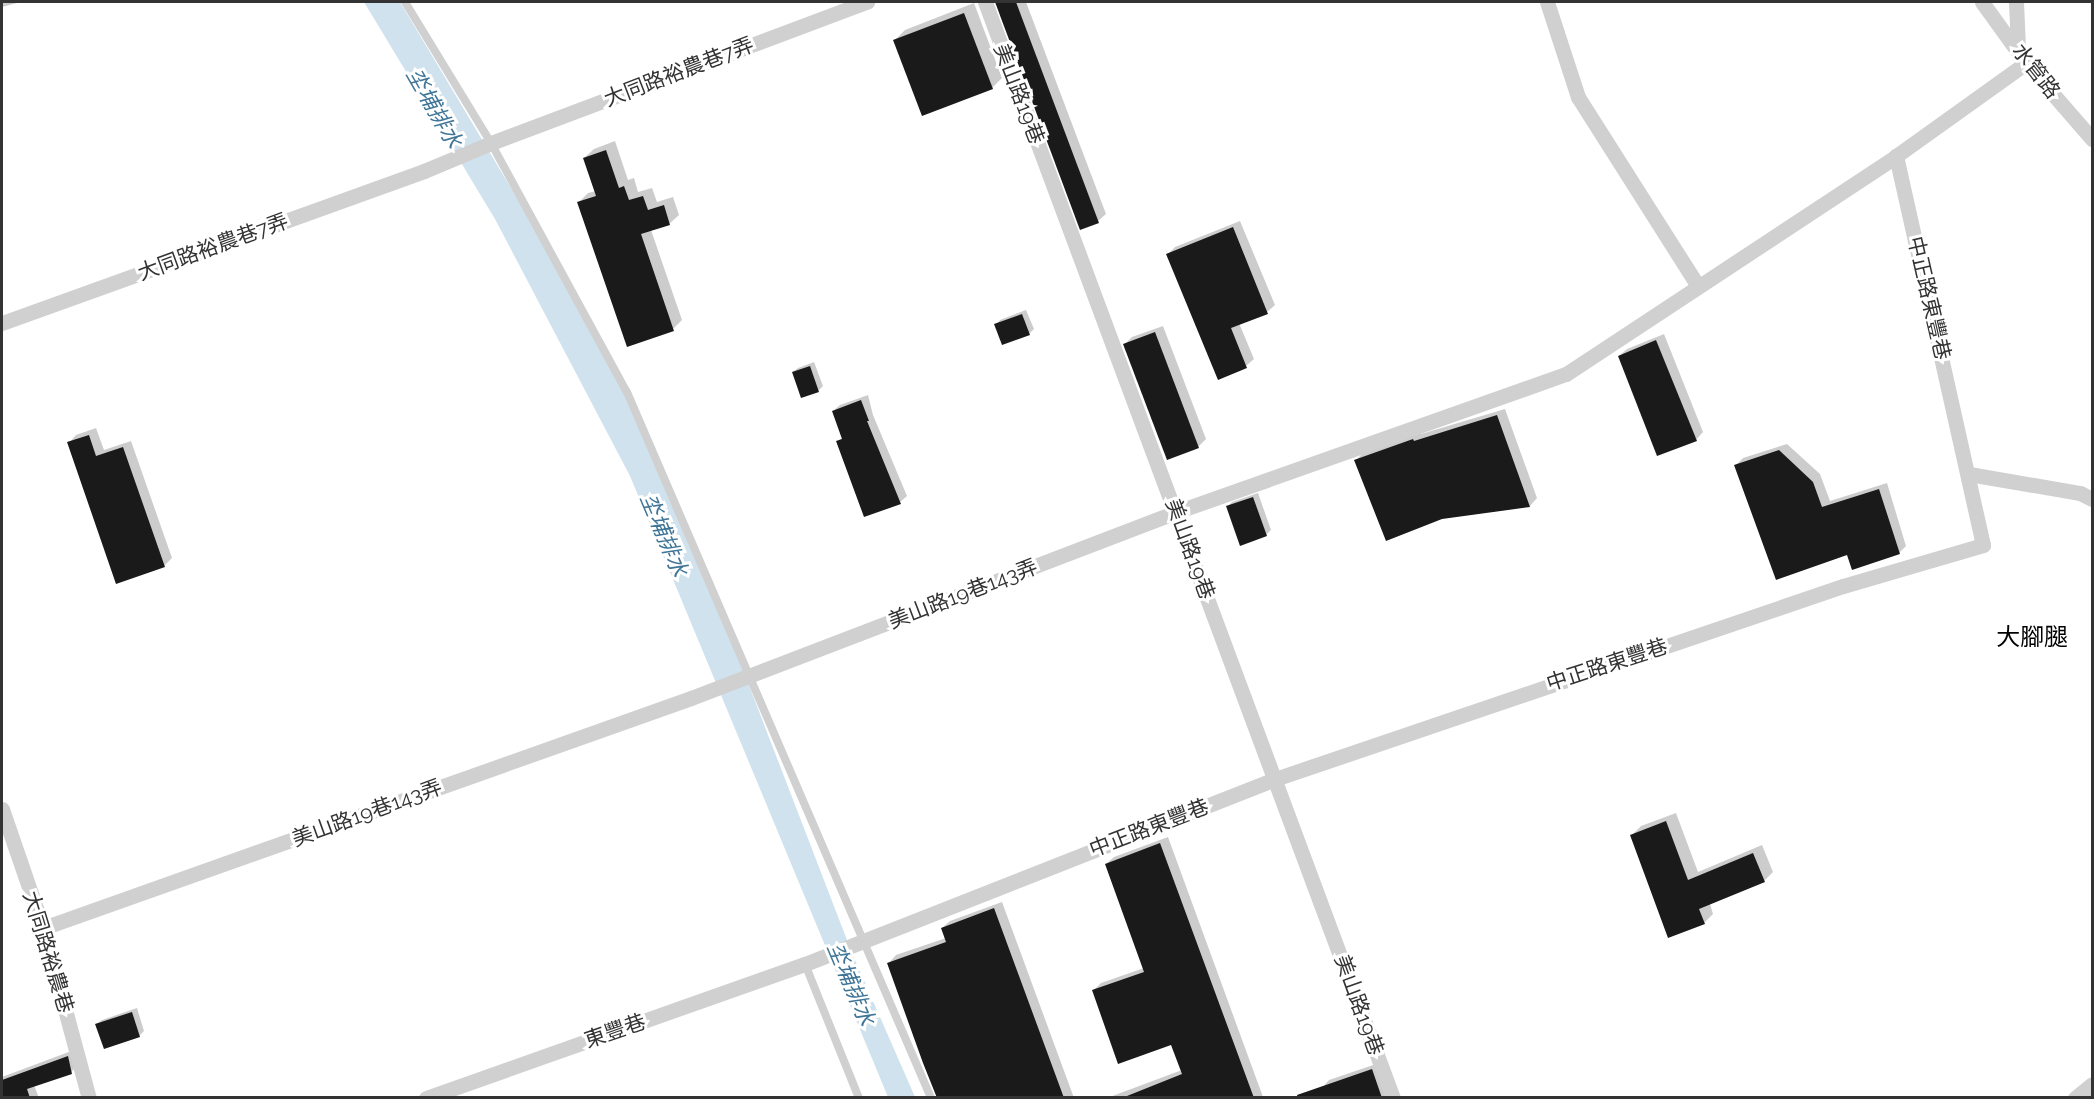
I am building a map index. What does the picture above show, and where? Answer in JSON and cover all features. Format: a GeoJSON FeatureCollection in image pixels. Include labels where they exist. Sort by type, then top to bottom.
{"type":"FeatureCollection","features":[{"type":"Feature","properties":{"kind":"street","name":"大同路裕農巷7弄"},"geometry":{"type":"LineString","coordinates":[[2,323],[424,171],[491,143],[867,2]]}},
{"type":"Feature","properties":{"kind":"street","name":"美山路19巷"},"geometry":{"type":"LineString","coordinates":[[985,2],[1393,1098]]}},
{"type":"Feature","properties":{"kind":"street"},"geometry":{"type":"LineString","coordinates":[[1547,2],[1578,97],[1698,286]]}},
{"type":"Feature","properties":{"kind":"street","name":"水管路"},"geometry":{"type":"LineString","coordinates":[[1982,2],[2018,48],[2026,63],[2092,139]]}},
{"type":"Feature","properties":{"kind":"street"},"geometry":{"type":"LineString","coordinates":[[2016,2],[2018,48]]}},
{"type":"Feature","properties":{"kind":"street"},"geometry":{"type":"LineString","coordinates":[[1176,512],[1566,374],[1896,156],[2026,63]]}},
{"type":"Feature","properties":{"kind":"street","name":"中正路東豐巷"},"geometry":{"type":"LineString","coordinates":[[805,964],[863,939],[1275,780],[1844,586],[1983,545],[1969,474],[1896,156]]}},
{"type":"Feature","properties":{"kind":"street"},"geometry":{"type":"LineString","coordinates":[[1969,474],[2080,493],[2092,499]]}},
{"type":"Feature","properties":{"kind":"street","name":"美山路19巷143弄"},"geometry":{"type":"LineString","coordinates":[[43,928],[691,698],[1176,512]]}},
{"type":"Feature","properties":{"kind":"street","name":"大同路裕農巷"},"geometry":{"type":"LineString","coordinates":[[2,809],[43,928],[89,1098]]}},
{"type":"Feature","properties":{"kind":"street","name":"東豐巷"},"geometry":{"type":"LineString","coordinates":[[426,1098],[805,964]]}},
{"type":"Feature","properties":{"kind":"street"},"geometry":{"type":"LineString","coordinates":[[2075,1098],[2092,1084]]}},
{"type":"Feature","properties":{"kind":"lane"},"geometry":{"type":"LineString","coordinates":[[405,2],[491,143],[627,392],[931,1098]]}},
{"type":"Feature","properties":{"kind":"lane"},"geometry":{"type":"LineString","coordinates":[[805,964],[858,1098]]}},
{"type":"Feature","properties":{"kind":"water","name":"坔埔排水"},"geometry":{"type":"Polygon","coordinates":[[[364,2],[400,2],[598,334],[725,623],[852,953],[915,1097],[888,1097],[630,476],[495,219],[364,2]]]}},
{"type":"Feature","properties":{"kind":"building"},"geometry":{"type":"Polygon","coordinates":[[[995,2],[1016,2],[1099,223],[1080,230],[995,2]]]}},
{"type":"Feature","properties":{"kind":"building"},"geometry":{"type":"Polygon","coordinates":[[[964,13],[993,89],[922,116],[893,40],[964,13]]]}},
{"type":"Feature","properties":{"kind":"building"},"geometry":{"type":"Polygon","coordinates":[[[606,150],[619,188],[624,186],[629,200],[643,196],[648,210],[664,205],[670,225],[641,234],[674,331],[627,347],[577,202],[596,196],[583,158],[606,150]]]}},
{"type":"Feature","properties":{"kind":"building"},"geometry":{"type":"Polygon","coordinates":[[[1233,227],[1268,314],[1231,328],[1247,368],[1218,380],[1166,254],[1233,227]]]}},
{"type":"Feature","properties":{"kind":"building"},"geometry":{"type":"Polygon","coordinates":[[[1022,314],[1030,335],[1002,345],[994,324],[1022,314]]]}},
{"type":"Feature","properties":{"kind":"building"},"geometry":{"type":"Polygon","coordinates":[[[1155,332],[1199,448],[1167,460],[1123,344],[1155,332]]]}},
{"type":"Feature","properties":{"kind":"building"},"geometry":{"type":"Polygon","coordinates":[[[1656,340],[1697,441],[1657,456],[1618,356],[1656,340]]]}},
{"type":"Feature","properties":{"kind":"building"},"geometry":{"type":"Polygon","coordinates":[[[810,366],[819,392],[801,398],[792,372],[810,366]]]}},
{"type":"Feature","properties":{"kind":"building"},"geometry":{"type":"Polygon","coordinates":[[[861,400],[869,421],[867,421],[901,504],[864,517],[836,441],[842,439],[832,411],[861,400]]]}},
{"type":"Feature","properties":{"kind":"building"},"geometry":{"type":"Polygon","coordinates":[[[1497,415],[1530,507],[1442,519],[1386,541],[1354,460],[1413,439],[1414,441],[1497,415]]]}},
{"type":"Feature","properties":{"kind":"building"},"geometry":{"type":"Polygon","coordinates":[[[89,435],[96,456],[123,447],[165,567],[116,584],[67,442],[89,435]]]}},
{"type":"Feature","properties":{"kind":"building"},"geometry":{"type":"Polygon","coordinates":[[[1779,450],[1813,482],[1822,507],[1879,489],[1900,554],[1852,570],[1847,555],[1776,580],[1734,465],[1779,450]]]}},
{"type":"Feature","properties":{"kind":"building"},"geometry":{"type":"Polygon","coordinates":[[[1253,497],[1267,536],[1240,546],[1226,506],[1253,497]]]}},
{"type":"Feature","properties":{"kind":"building"},"geometry":{"type":"Polygon","coordinates":[[[1666,821],[1688,880],[1753,853],[1765,882],[1699,909],[1705,924],[1668,938],[1630,835],[1666,821]]]}},
{"type":"Feature","properties":{"kind":"building"},"geometry":{"type":"Polygon","coordinates":[[[1160,843],[1254,1098],[1122,1098],[1182,1074],[1171,1045],[1118,1064],[1092,990],[1144,972],[1105,864],[1160,843]]]}},
{"type":"Feature","properties":{"kind":"building"},"geometry":{"type":"Polygon","coordinates":[[[994,908],[1064,1098],[937,1098],[923,1063],[887,963],[946,942],[941,928],[994,908]]]}},
{"type":"Feature","properties":{"kind":"building"},"geometry":{"type":"Polygon","coordinates":[[[132,1012],[140,1037],[104,1049],[95,1024],[132,1012]]]}},
{"type":"Feature","properties":{"kind":"building"},"geometry":{"type":"Polygon","coordinates":[[[68,1056],[72,1074],[27,1089],[30,1098],[2,1098],[2,1080],[68,1056]]]}},
{"type":"Feature","properties":{"kind":"building"},"geometry":{"type":"Polygon","coordinates":[[[1372,1069],[1382,1098],[1298,1098],[1297,1095],[1372,1069]]]}},
{"type":"Feature","properties":{"kind":"district","name":"大腳腿"},"geometry":{"type":"Point","coordinates":[2032,637]}}]}
